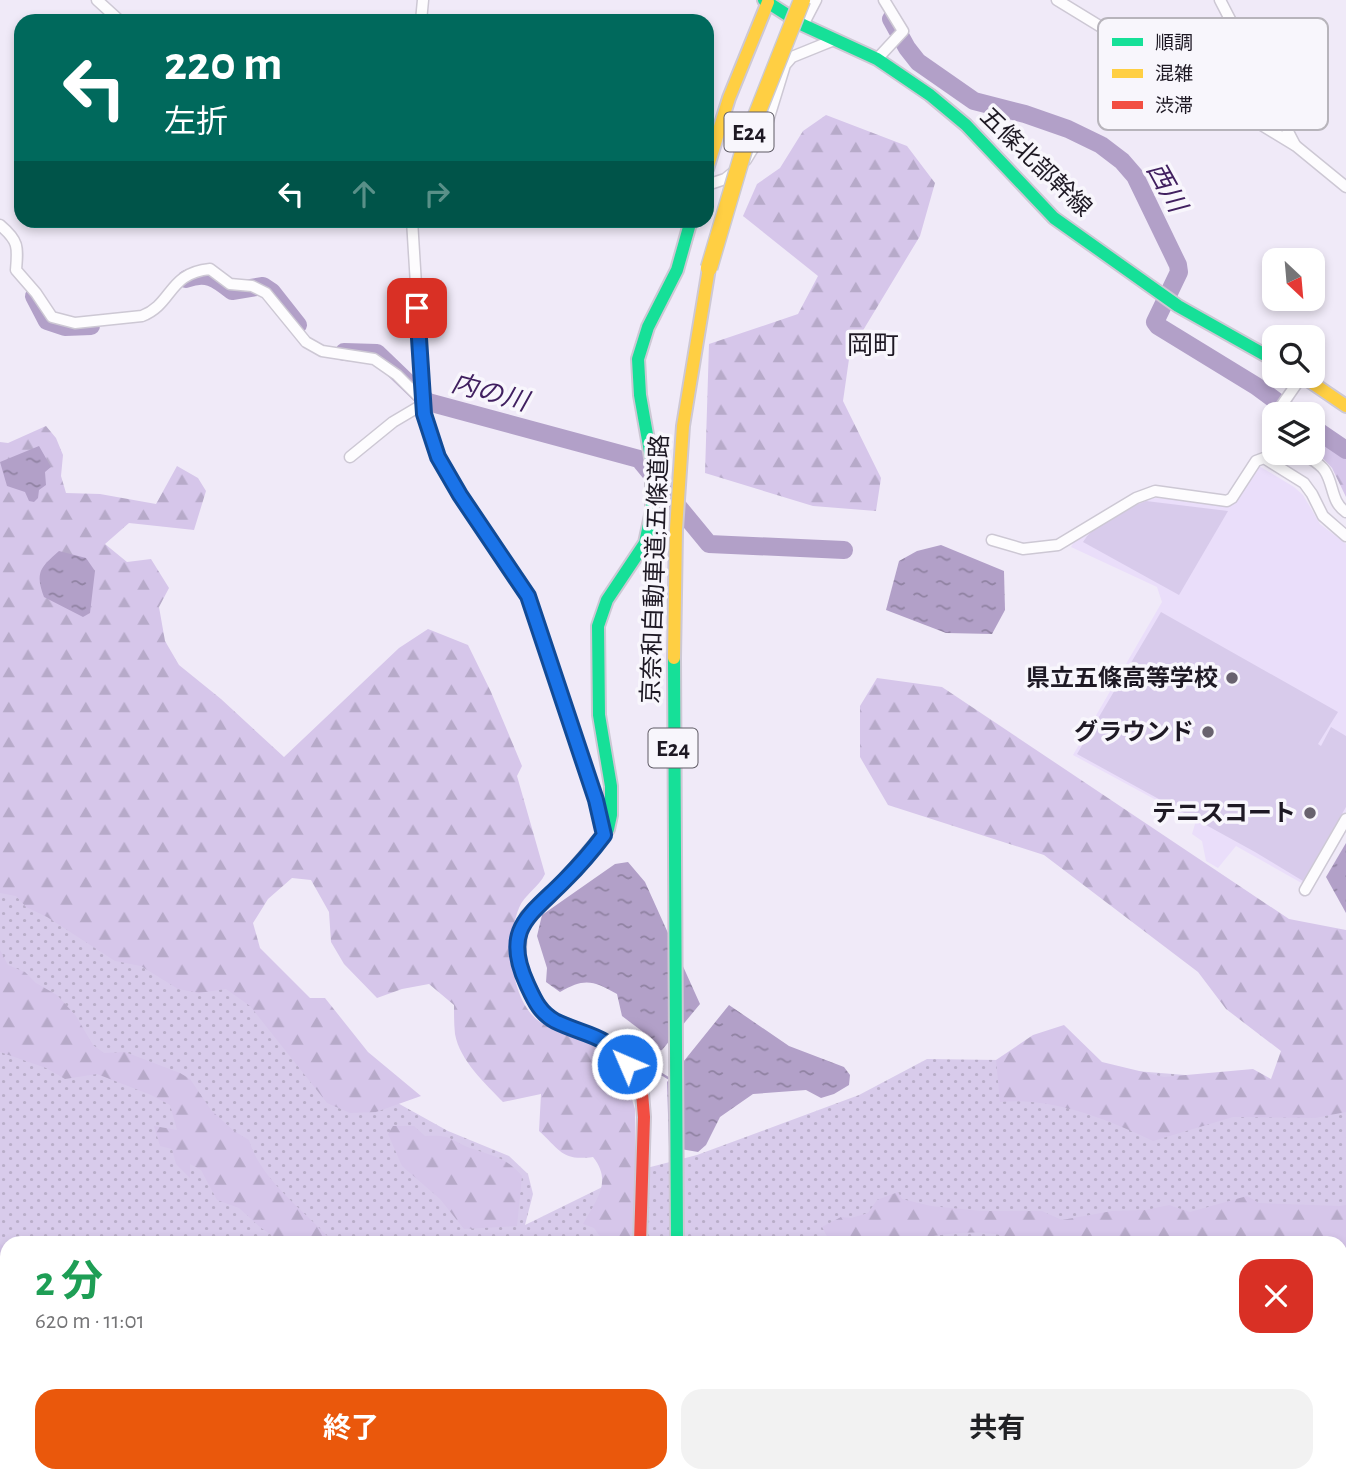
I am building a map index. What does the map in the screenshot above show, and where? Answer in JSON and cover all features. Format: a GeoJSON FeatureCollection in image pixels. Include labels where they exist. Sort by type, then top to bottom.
{"type":"FeatureCollection","features":[{"type":"Feature","properties":{"kind":"main road","name":"京奈和自動車道;五條道路"},"geometry":{"type":"LineString","coordinates":[[677,1236],[674,595],[683,426],[709,268],[747,139],[802,0]]}},
{"type":"Feature","properties":{"kind":"main road","name":"五條北部幹線"},"geometry":{"type":"LineString","coordinates":[[768,1],[803,25],[877,59],[930,95],[966,125],[1054,218],[1178,306],[1262,353]]}},
{"type":"Feature","properties":{"kind":"main road"},"geometry":{"type":"LineString","coordinates":[[714,147],[734,85],[768,1]]}},
{"type":"Feature","properties":{"kind":"main road"},"geometry":{"type":"LineString","coordinates":[[640,1236],[644,1117],[642,1093],[618,1052],[604,1041],[556,1021],[539,1009],[518,962],[520,934],[527,916],[564,881],[608,829],[611,786],[599,715],[598,626],[605,603],[634,566],[646,542],[650,519],[652,457],[638,387],[638,356],[647,331],[675,275],[689,228]]}},
{"type":"Feature","properties":{"kind":"main road"},"geometry":{"type":"LineString","coordinates":[[1320,388],[1346,406]]}},
{"type":"Feature","properties":{"kind":"street"},"geometry":{"type":"LineString","coordinates":[[97,0],[112,14]]}},
{"type":"Feature","properties":{"kind":"street"},"geometry":{"type":"LineString","coordinates":[[803,25],[816,0]]}},
{"type":"Feature","properties":{"kind":"street"},"geometry":{"type":"LineString","coordinates":[[877,59],[903,31],[884,0]]}},
{"type":"Feature","properties":{"kind":"street"},"geometry":{"type":"LineString","coordinates":[[1057,0],[1098,25]]}},
{"type":"Feature","properties":{"kind":"street"},"geometry":{"type":"LineString","coordinates":[[1220,0],[1229,18]]}},
{"type":"Feature","properties":{"kind":"street"},"geometry":{"type":"LineString","coordinates":[[714,183],[725,179],[752,152],[766,127],[785,65],[792,57],[834,40]]}},
{"type":"Feature","properties":{"kind":"street"},"geometry":{"type":"LineString","coordinates":[[1270,130],[1296,146],[1346,187]]}},
{"type":"Feature","properties":{"kind":"street"},"geometry":{"type":"LineString","coordinates":[[1288,130],[1296,146]]}},
{"type":"Feature","properties":{"kind":"street"},"geometry":{"type":"LineString","coordinates":[[0,225],[16,241],[16,270],[52,317],[75,323],[138,317],[151,313],[180,280],[195,271],[210,269],[230,284],[255,287],[273,301],[306,342],[322,351],[374,359],[397,375],[423,404]]}},
{"type":"Feature","properties":{"kind":"street"},"geometry":{"type":"LineString","coordinates":[[412,228],[424,414],[438,457],[460,495],[528,596],[596,800],[604,835]]}},
{"type":"Feature","properties":{"kind":"street"},"geometry":{"type":"LineString","coordinates":[[350,457],[393,422],[423,404]]}},
{"type":"Feature","properties":{"kind":"street"},"geometry":{"type":"LineString","coordinates":[[992,540],[1023,549],[1058,545],[1136,498],[1154,491],[1227,500],[1232,498],[1256,461],[1264,458],[1304,484],[1323,516],[1346,536]]}},
{"type":"Feature","properties":{"kind":"street"},"geometry":{"type":"LineString","coordinates":[[1317,465],[1326,472],[1332,494],[1340,508],[1346,512]]}},
{"type":"Feature","properties":{"kind":"street"},"geometry":{"type":"LineString","coordinates":[[596,800],[611,816]]}},
{"type":"Feature","properties":{"kind":"street"},"geometry":{"type":"LineString","coordinates":[[1305,890],[1346,819]]}},
{"type":"Feature","properties":{"kind":"shaded area","name":"県立五條高等学校"},"geometry":{"type":"Polygon","coordinates":[[[1259,466],[1303,495],[1320,524],[1346,544],[1346,811],[1305,885],[1236,846],[1218,868],[1206,861],[1202,841],[1192,834],[1195,824],[1193,820],[1073,755],[1162,602],[1157,587],[1071,547],[1075,540],[1144,499],[1233,504],[1254,468],[1259,466]]]}},
{"type":"Feature","properties":{"kind":"shaded area"},"geometry":{"type":"Polygon","coordinates":[[[1146,501],[1228,511],[1179,595],[1083,542],[1103,522],[1146,501]]]}},
{"type":"Feature","properties":{"kind":"shaded area","name":"グラウンド"},"geometry":{"type":"Polygon","coordinates":[[[1161,612],[1338,712],[1318,744],[1321,746],[1331,727],[1346,736],[1346,807],[1303,881],[1077,754],[1161,612]]]}},
{"type":"Feature","properties":{"kind":"shaded area"},"geometry":{"type":"Polygon","coordinates":[[[0,827],[217,957],[394,1101],[448,1131],[509,1156],[528,1174],[533,1194],[525,1225],[635,1171],[697,1155],[859,1095],[927,1059],[1000,1060],[1271,1082],[1346,1044],[1346,1236],[0,1236],[0,827]]]}},
{"type":"Feature","properties":{"kind":"green space"},"geometry":{"type":"Polygon","coordinates":[[[826,115],[907,146],[935,183],[920,236],[850,352],[843,401],[881,478],[876,511],[813,506],[705,473],[709,344],[798,314],[818,276],[743,216],[757,184],[780,168],[803,131],[826,115]]]}},
{"type":"Feature","properties":{"kind":"green space"},"geometry":{"type":"Polygon","coordinates":[[[46,426],[56,438],[63,455],[61,476],[66,493],[100,494],[156,504],[177,466],[198,478],[206,491],[194,530],[129,523],[105,544],[127,562],[151,559],[169,588],[159,607],[165,641],[179,665],[221,699],[284,757],[399,648],[428,629],[468,645],[522,766],[517,776],[545,874],[521,903],[515,922],[512,955],[518,989],[533,1016],[545,1025],[605,1052],[624,1078],[635,1109],[635,1236],[600,1236],[594,1228],[583,1224],[600,1191],[602,1175],[599,1166],[593,1157],[568,1156],[539,1131],[541,1094],[503,1102],[481,1079],[458,1044],[454,1005],[429,984],[402,989],[377,998],[344,964],[331,942],[329,912],[311,880],[292,878],[268,899],[253,923],[260,948],[310,998],[325,998],[368,1052],[421,1096],[376,1112],[350,1113],[327,1103],[250,1006],[226,989],[199,993],[178,989],[141,966],[115,961],[47,917],[26,907],[16,896],[0,893],[0,442],[8,443],[46,426]]]}},
{"type":"Feature","properties":{"kind":"green space"},"geometry":{"type":"Polygon","coordinates":[[[1325,434],[1346,447],[1346,497],[1332,468],[1325,461],[1325,434]]]}},
{"type":"Feature","properties":{"kind":"green space"},"geometry":{"type":"Polygon","coordinates":[[[877,678],[942,687],[1289,919],[1346,930],[1346,1112],[1315,1118],[1233,1117],[1153,1141],[1079,1111],[1039,1103],[1000,1102],[996,1060],[1033,1035],[1064,1025],[1102,1062],[1164,1077],[1253,1069],[1271,1079],[1281,1051],[1226,1009],[1198,972],[1044,855],[888,805],[860,757],[860,706],[877,678]]]}},
{"type":"Feature","properties":{"kind":"green space"},"geometry":{"type":"Polygon","coordinates":[[[0,950],[8,965],[25,972],[36,983],[57,995],[76,1016],[93,1045],[104,1053],[125,1052],[190,1079],[211,1110],[234,1131],[249,1140],[263,1169],[273,1182],[327,1236],[273,1236],[239,1208],[217,1200],[201,1170],[190,1164],[190,1178],[176,1164],[172,1149],[160,1146],[154,1126],[177,1130],[170,1105],[97,1074],[65,1079],[46,1068],[0,1052],[0,950]]]}},
{"type":"Feature","properties":{"kind":"green space"},"geometry":{"type":"Polygon","coordinates":[[[393,1126],[414,1126],[425,1136],[447,1137],[500,1158],[510,1165],[522,1176],[517,1226],[464,1229],[440,1199],[402,1166],[388,1134],[393,1126]]]}},
{"type":"Feature","properties":{"kind":"green space"},"geometry":{"type":"Polygon","coordinates":[[[898,1192],[902,1199],[931,1206],[982,1211],[1042,1211],[1062,1220],[1169,1205],[1190,1212],[1247,1196],[1259,1203],[1346,1205],[1346,1236],[1004,1236],[968,1233],[933,1236],[827,1236],[822,1227],[841,1217],[851,1218],[868,1213],[877,1200],[898,1192]]]}},
{"type":"Feature","properties":{"kind":"water"},"geometry":{"type":"Polygon","coordinates":[[[39,446],[51,467],[45,472],[46,485],[39,490],[38,498],[34,502],[29,501],[25,492],[7,486],[0,462],[39,446]]]}},
{"type":"Feature","properties":{"kind":"water"},"geometry":{"type":"Polygon","coordinates":[[[941,545],[1004,571],[1005,610],[992,634],[946,633],[886,610],[899,561],[917,551],[941,545]]]}},
{"type":"Feature","properties":{"kind":"water"},"geometry":{"type":"Polygon","coordinates":[[[59,551],[86,558],[95,571],[90,613],[83,617],[44,597],[40,582],[41,571],[59,551]]]}},
{"type":"Feature","properties":{"kind":"water"},"geometry":{"type":"Polygon","coordinates":[[[1346,843],[1346,913],[1326,877],[1346,843]]]}},
{"type":"Feature","properties":{"kind":"water"},"geometry":{"type":"Polygon","coordinates":[[[628,862],[645,882],[700,1004],[662,1050],[651,1054],[640,1048],[651,1038],[622,1016],[617,994],[589,982],[576,984],[560,992],[546,982],[547,968],[537,936],[542,915],[615,864],[628,862]]]}},
{"type":"Feature","properties":{"kind":"water"},"geometry":{"type":"Polygon","coordinates":[[[729,1005],[789,1046],[844,1067],[850,1075],[849,1085],[821,1098],[806,1090],[753,1094],[720,1117],[706,1145],[698,1152],[669,1147],[667,1082],[729,1005]]]}},
{"type":"Feature","properties":{"kind":"waterway","name":"西川"},"geometry":{"type":"LineString","coordinates":[[891,19],[918,62],[974,101],[1025,114],[1068,129],[1101,145],[1122,161],[1135,176],[1178,265],[1179,272],[1155,322],[1278,402]]}},
{"type":"Feature","properties":{"kind":"waterway","name":"内の川"},"geometry":{"type":"LineString","coordinates":[[186,279],[210,277],[232,291],[263,286],[272,292],[298,325]]}},
{"type":"Feature","properties":{"kind":"waterway","name":"内の川"},"geometry":{"type":"LineString","coordinates":[[34,296],[47,321],[65,327],[91,326]]}},
{"type":"Feature","properties":{"kind":"waterway","name":"内の川"},"geometry":{"type":"LineString","coordinates":[[344,352],[377,353],[428,402],[639,459],[709,544],[844,550]]}},
{"type":"Feature","properties":{"kind":"waterway","name":"西川"},"geometry":{"type":"LineString","coordinates":[[1325,436],[1346,450]]}},
{"type":"Feature","properties":{"kind":"waterway"},"geometry":{"type":"LineString","coordinates":[[644,1054],[647,1065],[668,1078]]}},
{"type":"Feature","properties":{"kind":"traffic: fast"},"geometry":{"type":"LineString","coordinates":[[764,0],[803,25],[877,59],[930,95],[966,125],[1054,218],[1178,306],[1262,353]]}},
{"type":"Feature","properties":{"kind":"traffic: fast"},"geometry":{"type":"LineString","coordinates":[[597,842],[608,829],[611,815],[611,786],[599,715],[598,626],[607,600],[645,543],[652,511],[652,463],[640,395],[638,359],[648,327],[677,270],[689,228]]}},
{"type":"Feature","properties":{"kind":"traffic: fast"},"geometry":{"type":"LineString","coordinates":[[674,658],[677,1236]]}},
{"type":"Feature","properties":{"kind":"traffic: slow"},"geometry":{"type":"LineString","coordinates":[[709,268],[747,139],[802,0]]}},
{"type":"Feature","properties":{"kind":"traffic: slow"},"geometry":{"type":"LineString","coordinates":[[714,146],[729,98],[768,2]]}},
{"type":"Feature","properties":{"kind":"traffic: slow"},"geometry":{"type":"LineString","coordinates":[[674,658],[676,529],[683,426],[709,268]]}},
{"type":"Feature","properties":{"kind":"traffic: slow"},"geometry":{"type":"LineString","coordinates":[[1320,388],[1346,406]]}},
{"type":"Feature","properties":{"kind":"traffic: jam"},"geometry":{"type":"LineString","coordinates":[[597,842],[564,881],[527,916],[520,934],[518,962],[539,1009],[556,1021],[604,1041],[618,1052],[642,1093],[644,1117],[640,1236]]}},
{"type":"Feature","properties":{"kind":"place","name":"県立五條高等学校"},"geometry":{"type":"Point","coordinates":[1232,678]}},
{"type":"Feature","properties":{"kind":"place","name":"グラウンド"},"geometry":{"type":"Point","coordinates":[1208,732]}},
{"type":"Feature","properties":{"kind":"place","name":"テニスコート"},"geometry":{"type":"Point","coordinates":[1310,813]}},
{"type":"Feature","properties":{"kind":"district","name":"岡町"},"geometry":{"type":"Point","coordinates":[873,345]}},
{"type":"Feature","properties":{"kind":"route"},"geometry":{"type":"LineString","coordinates":[[417,308],[422,400],[438,457],[460,495],[528,596],[596,800],[604,835],[580,865],[527,916],[520,934],[518,962],[539,1009],[556,1021],[604,1041],[618,1052],[627,1064]]}}]}
